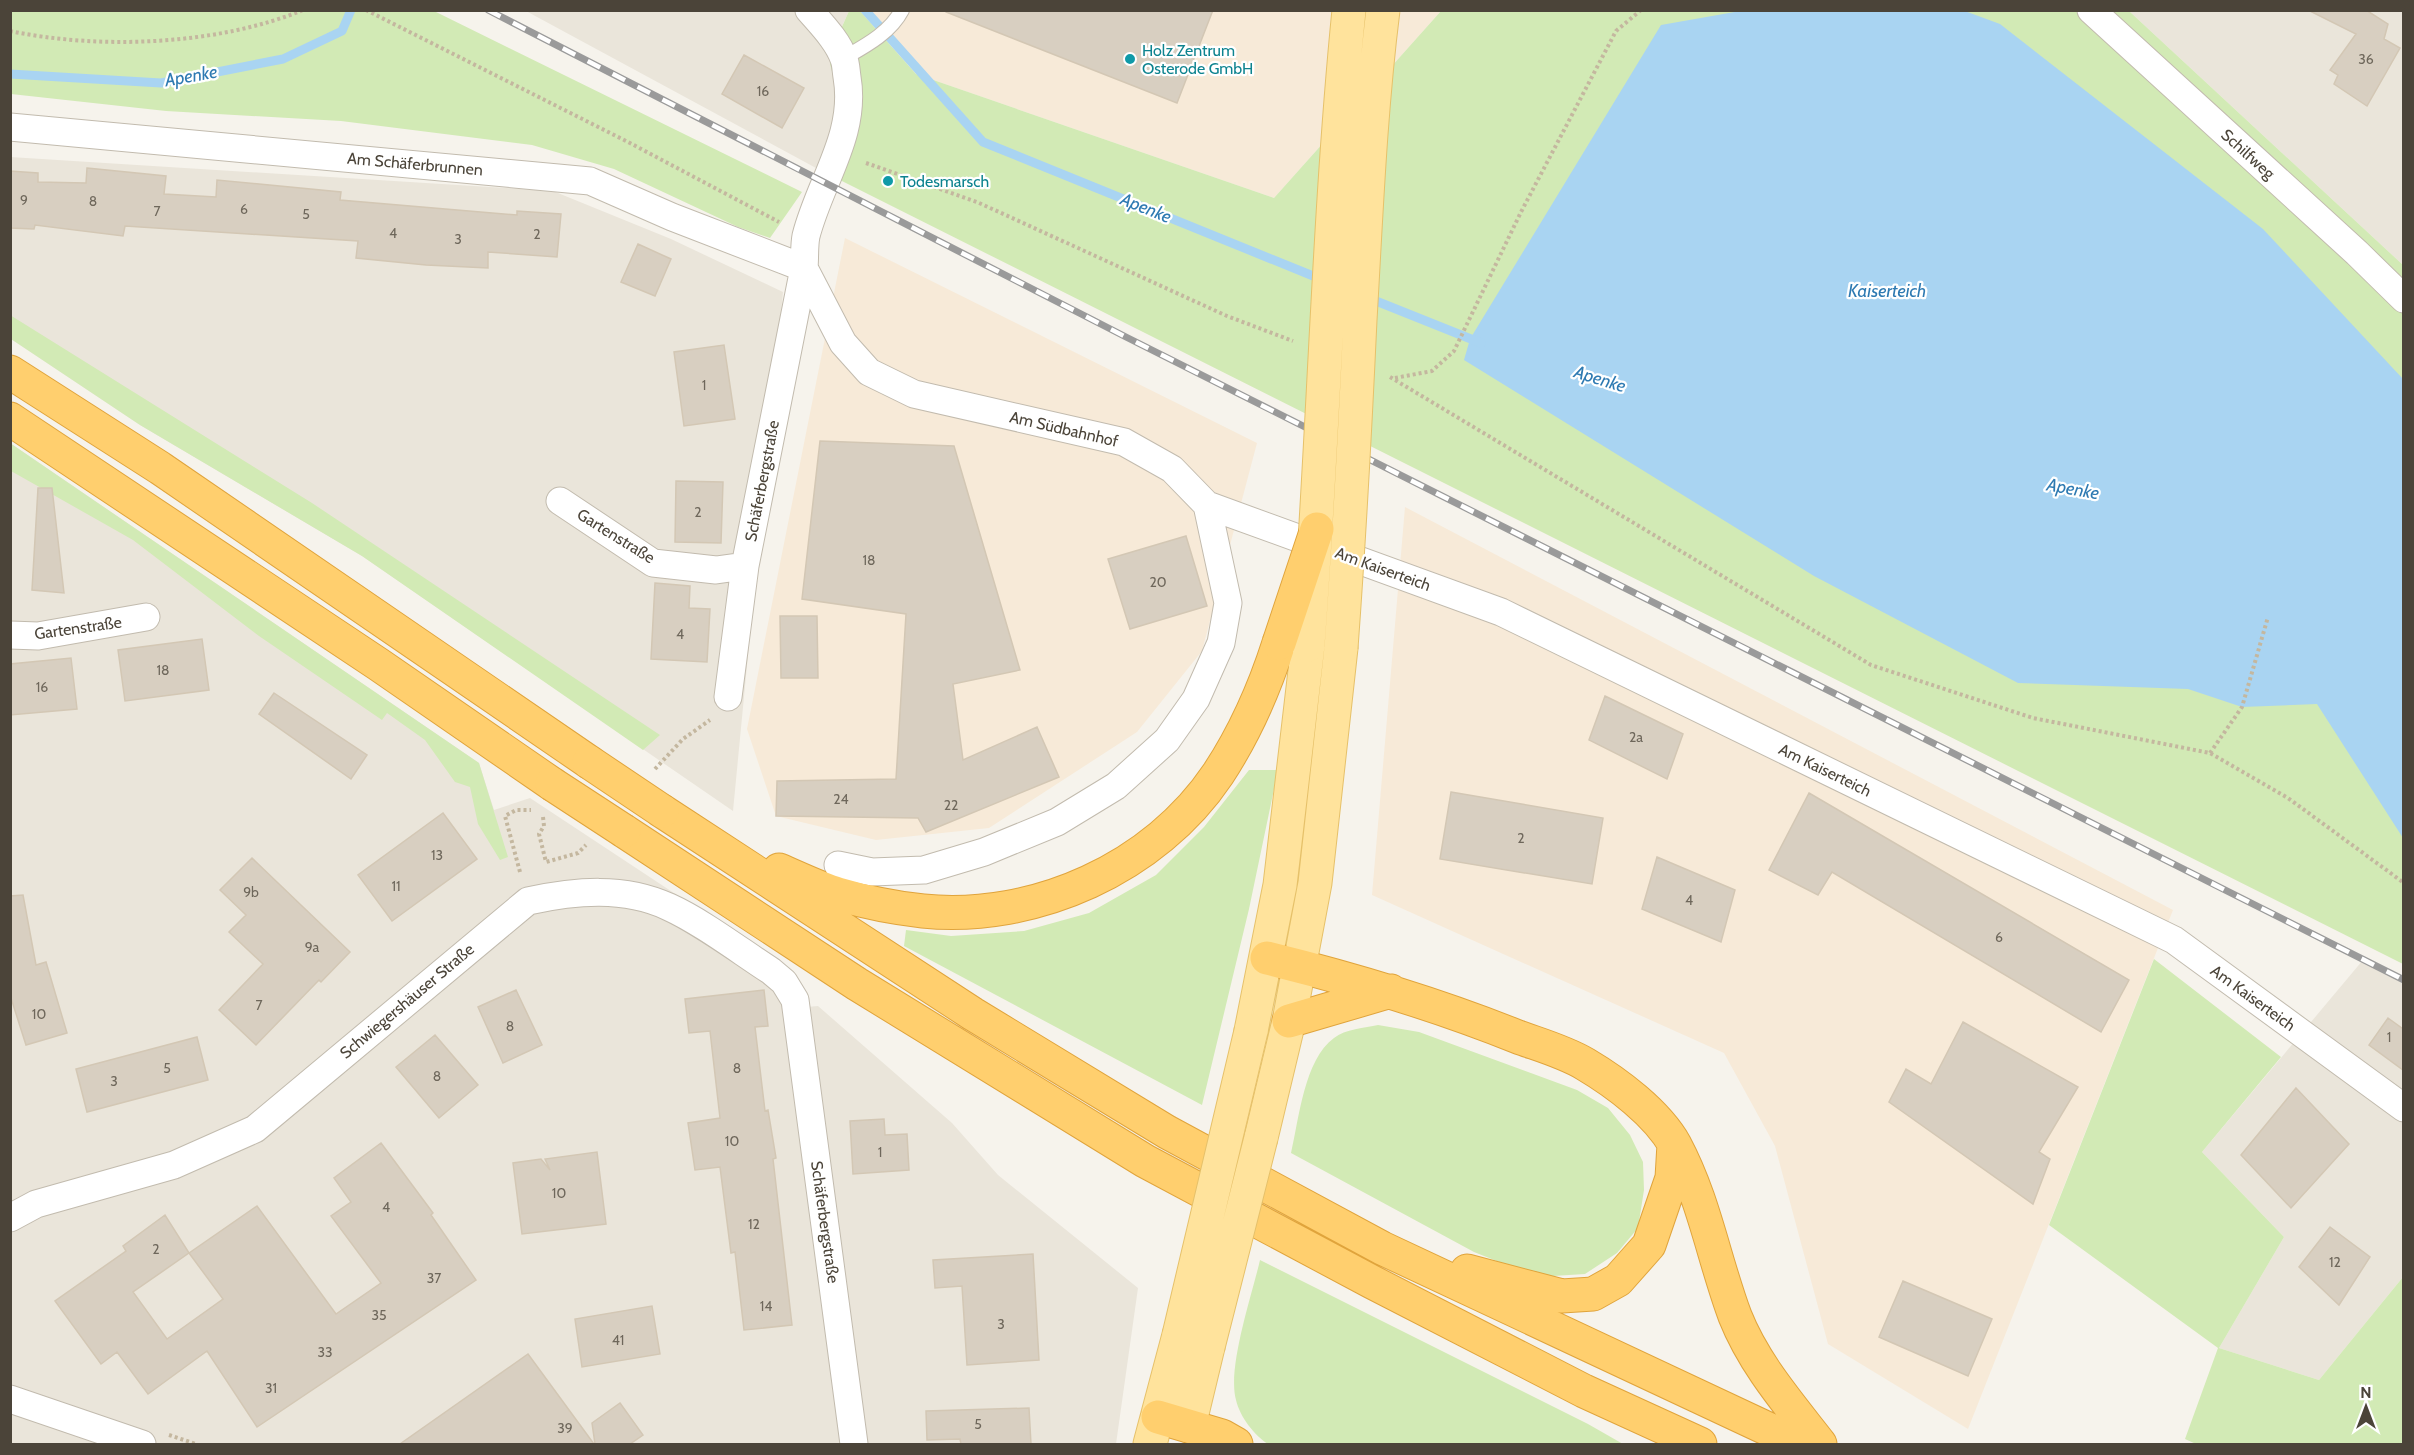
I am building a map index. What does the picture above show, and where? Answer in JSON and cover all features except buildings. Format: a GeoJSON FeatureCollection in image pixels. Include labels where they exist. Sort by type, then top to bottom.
{"type":"FeatureCollection","features":[{"type":"Feature","properties":{"kind":"highway"},"geometry":{"type":"LineString","coordinates":[[10,372],[160,468],[705,840],[973,1014],[1167,1132],[1382,1248],[1800,1444]]}},
{"type":"Feature","properties":{"kind":"highway"},"geometry":{"type":"LineString","coordinates":[[10,419],[378,664],[552,784],[858,984],[1145,1161],[1372,1282],[1584,1391],[1700,1444]]}},
{"type":"Feature","properties":{"kind":"highway"},"geometry":{"type":"LineString","coordinates":[[705,840],[838,894],[923,911],[970,912],[1017,906],[1088,883],[1152,844],[1187,813],[1217,776],[1240,739],[1261,694],[1293,644],[1317,529]]}},
{"type":"Feature","properties":{"kind":"highway"},"geometry":{"type":"LineString","coordinates":[[1267,958],[1391,991],[1475,1020],[1584,1063],[1655,1117],[1674,1144],[1692,1180],[1736,1318],[1750,1348],[1770,1379],[1820,1444]]}},
{"type":"Feature","properties":{"kind":"highway"},"geometry":{"type":"LineString","coordinates":[[1286,1034],[1391,991]]}},
{"type":"Feature","properties":{"kind":"highway"},"geometry":{"type":"LineString","coordinates":[[1382,1248],[1562,1296],[1593,1294],[1618,1280],[1649,1245],[1672,1178],[1674,1144]]}},
{"type":"Feature","properties":{"kind":"highway"},"geometry":{"type":"LineString","coordinates":[[1584,1391],[1650,1444]]}},
{"type":"Feature","properties":{"kind":"highway"},"geometry":{"type":"LineString","coordinates":[[1154,1431],[1189,1426],[1222,1436],[1236,1444]]}},
{"type":"Feature","properties":{"kind":"main road"},"geometry":{"type":"LineString","coordinates":[[1317,529],[1340,100],[1349,10]]}},
{"type":"Feature","properties":{"kind":"main road"},"geometry":{"type":"LineString","coordinates":[[1154,1431],[1193,1341],[1286,1034],[1315,883],[1341,648],[1367,196],[1383,10]]}},
{"type":"Feature","properties":{"kind":"main road"},"geometry":{"type":"LineString","coordinates":[[1189,1426],[1193,1341],[1280,885],[1293,644]]}},
{"type":"Feature","properties":{"kind":"street"},"geometry":{"type":"LineString","coordinates":[[804,268],[806,237],[825,182],[839,153],[847,123],[850,96],[844,58],[809,10]]}},
{"type":"Feature","properties":{"kind":"street","name":"Schilfweg"},"geometry":{"type":"LineString","coordinates":[[2091,10],[2357,253],[2403,299]]}},
{"type":"Feature","properties":{"kind":"street","name":"Am Schäferbrunnen"},"geometry":{"type":"LineString","coordinates":[[10,126],[590,181],[672,217],[804,268]]}},
{"type":"Feature","properties":{"kind":"street","name":"Am Südbahnhof"},"geometry":{"type":"LineString","coordinates":[[804,268],[843,343],[869,372],[914,394],[1124,442],[1172,469],[1207,505]]}},
{"type":"Feature","properties":{"kind":"street","name":"Schäferbergstraße"},"geometry":{"type":"LineString","coordinates":[[728,697],[745,566],[804,268]]}},
{"type":"Feature","properties":{"kind":"street","name":"Gartenstraße"},"geometry":{"type":"LineString","coordinates":[[560,501],[653,563],[716,570],[745,566]]}},
{"type":"Feature","properties":{"kind":"street"},"geometry":{"type":"LineString","coordinates":[[838,865],[872,872],[924,870],[984,852],[1057,822],[1116,786],[1167,740],[1196,699],[1221,644],[1228,603],[1207,505]]}},
{"type":"Feature","properties":{"kind":"street","name":"Am Kaiserteich"},"geometry":{"type":"LineString","coordinates":[[1207,505],[1501,612],[2174,940],[2403,1108]]}},
{"type":"Feature","properties":{"kind":"street","name":"Gartenstraße"},"geometry":{"type":"LineString","coordinates":[[10,634],[38,636],[146,617]]}},
{"type":"Feature","properties":{"kind":"street","name":"Schwiegershäuser Straße"},"geometry":{"type":"LineString","coordinates":[[10,1218],[36,1204],[174,1165],[255,1130],[528,901],[584,891],[635,896],[669,906],[771,971],[784,982],[795,1000]]}},
{"type":"Feature","properties":{"kind":"street","name":"Schäferbergstraße"},"geometry":{"type":"LineString","coordinates":[[795,1000],[854,1444]]}},
{"type":"Feature","properties":{"kind":"street"},"geometry":{"type":"LineString","coordinates":[[10,1399],[142,1444]]}},
{"type":"Feature","properties":{"kind":"lane"},"geometry":{"type":"LineString","coordinates":[[844,58],[871,43],[899,16]]}},
{"type":"Feature","properties":{"kind":"path"},"geometry":{"type":"LineString","coordinates":[[10,31],[119,43],[225,32],[272,23],[303,10]]}},
{"type":"Feature","properties":{"kind":"path"},"geometry":{"type":"LineString","coordinates":[[366,10],[737,198],[806,237]]}},
{"type":"Feature","properties":{"kind":"path"},"geometry":{"type":"LineString","coordinates":[[1395,378],[1432,371],[1454,351],[1521,212],[1616,31],[1641,10]]}},
{"type":"Feature","properties":{"kind":"path"},"geometry":{"type":"LineString","coordinates":[[839,153],[977,202],[1227,316],[1294,341]]}},
{"type":"Feature","properties":{"kind":"path"},"geometry":{"type":"LineString","coordinates":[[1383,374],[1395,378],[1871,665],[2033,718],[2210,753],[2288,798],[2403,883]]}},
{"type":"Feature","properties":{"kind":"path"},"geometry":{"type":"LineString","coordinates":[[2210,753],[2242,706],[2268,617]]}},
{"type":"Feature","properties":{"kind":"shaded area"},"geometry":{"type":"Polygon","coordinates":[[[526,11],[849,11],[832,48],[839,97],[826,151],[816,168],[526,11]]]}},
{"type":"Feature","properties":{"kind":"shaded area"},"geometry":{"type":"Polygon","coordinates":[[[860,11],[1441,11],[1274,198],[916,74],[860,11]]]}},
{"type":"Feature","properties":{"kind":"shaded area"},"geometry":{"type":"Polygon","coordinates":[[[2129,11],[2403,11],[2403,265],[2129,11]]]}},
{"type":"Feature","properties":{"kind":"shaded area"},"geometry":{"type":"Polygon","coordinates":[[[10,157],[553,191],[671,239],[783,292],[733,811],[362,556],[140,425],[11,339],[10,157]]]}},
{"type":"Feature","properties":{"kind":"shaded area"},"geometry":{"type":"Polygon","coordinates":[[[845,238],[1257,443],[1202,651],[1137,732],[989,828],[876,840],[776,816],[747,729],[845,238]]]}},
{"type":"Feature","properties":{"kind":"shaded area"},"geometry":{"type":"Polygon","coordinates":[[[10,443],[479,763],[494,810],[530,798],[786,967],[807,1007],[818,1006],[952,1123],[998,1175],[1138,1288],[1116,1444],[11,1444],[10,443]]]}},
{"type":"Feature","properties":{"kind":"shaded area"},"geometry":{"type":"Polygon","coordinates":[[[1405,507],[2173,910],[1968,1429],[1828,1344],[1775,1146],[1724,1053],[1372,895],[1405,507]]]}},
{"type":"Feature","properties":{"kind":"shaded area"},"geometry":{"type":"Polygon","coordinates":[[[2363,960],[2403,981],[2403,1277],[2319,1380],[2219,1348],[2284,1237],[2202,1152],[2363,960]]]}},
{"type":"Feature","properties":{"kind":"green space"},"geometry":{"type":"Polygon","coordinates":[[[10,11],[434,11],[802,192],[770,238],[738,227],[614,169],[532,145],[341,121],[166,111],[11,94],[10,11]]]}},
{"type":"Feature","properties":{"kind":"green space"},"geometry":{"type":"Polygon","coordinates":[[[849,11],[860,11],[916,74],[1274,198],[1441,11],[2129,11],[2403,265],[2403,964],[816,168],[826,151],[839,97],[830,64],[832,49],[849,11]]]}},
{"type":"Feature","properties":{"kind":"green space"},"geometry":{"type":"Polygon","coordinates":[[[10,315],[312,503],[660,735],[643,750],[362,556],[140,425],[11,339],[10,315]]]}},
{"type":"Feature","properties":{"kind":"green space"},"geometry":{"type":"Polygon","coordinates":[[[10,443],[479,763],[508,857],[500,860],[478,824],[470,787],[455,782],[425,740],[387,713],[382,720],[259,636],[133,540],[11,471],[10,443]]]}},
{"type":"Feature","properties":{"kind":"green space"},"geometry":{"type":"Polygon","coordinates":[[[1249,770],[1278,770],[1249,909],[1202,1105],[904,946],[906,930],[951,936],[1024,931],[1089,913],[1156,875],[1204,827],[1249,770]]]}},
{"type":"Feature","properties":{"kind":"green space"},"geometry":{"type":"Polygon","coordinates":[[[2154,959],[2281,1057],[2202,1152],[2284,1237],[2219,1348],[2319,1380],[2403,1277],[2403,1444],[2196,1444],[2185,1439],[2218,1348],[2049,1225],[2154,959]]]}},
{"type":"Feature","properties":{"kind":"green space"},"geometry":{"type":"Polygon","coordinates":[[[1378,1025],[1419,1032],[1577,1090],[1608,1108],[1630,1135],[1643,1162],[1644,1190],[1638,1228],[1617,1253],[1585,1274],[1537,1277],[1474,1252],[1291,1153],[1309,1075],[1324,1048],[1334,1038],[1344,1033],[1378,1025]]]}},
{"type":"Feature","properties":{"kind":"green space"},"geometry":{"type":"Polygon","coordinates":[[[1260,1260],[1588,1424],[1623,1444],[1268,1444],[1253,1431],[1244,1419],[1236,1400],[1234,1386],[1238,1351],[1260,1260]]]}},
{"type":"Feature","properties":{"kind":"water","name":"Kaiserteich"},"geometry":{"type":"Polygon","coordinates":[[[1746,10],[1962,10],[2000,24],[2263,229],[2403,379],[2403,838],[2317,704],[2242,707],[2188,689],[2018,683],[1814,576],[1464,360],[1470,339],[1661,25],[1746,10]]]}},
{"type":"Feature","properties":{"kind":"waterway","name":"Apenke"},"geometry":{"type":"LineString","coordinates":[[10,74],[161,83],[283,59],[342,31],[351,10]]}},
{"type":"Feature","properties":{"kind":"waterway","name":"Apenke"},"geometry":{"type":"LineString","coordinates":[[865,10],[983,142],[1323,280]]}},
{"type":"Feature","properties":{"kind":"waterway","name":"Apenke"},"geometry":{"type":"LineString","coordinates":[[1366,297],[1481,343]]}},
{"type":"Feature","properties":{"kind":"railway"},"geometry":{"type":"LineString","coordinates":[[488,10],[1126,337],[2404,980]]}},
{"type":"Feature","properties":{"kind":"place","name":"Holz Zentrum Osterode GmbH"},"geometry":{"type":"Point","coordinates":[1130,59]}},
{"type":"Feature","properties":{"kind":"place","name":"Todesmarsch"},"geometry":{"type":"Point","coordinates":[888,181]}}]}
